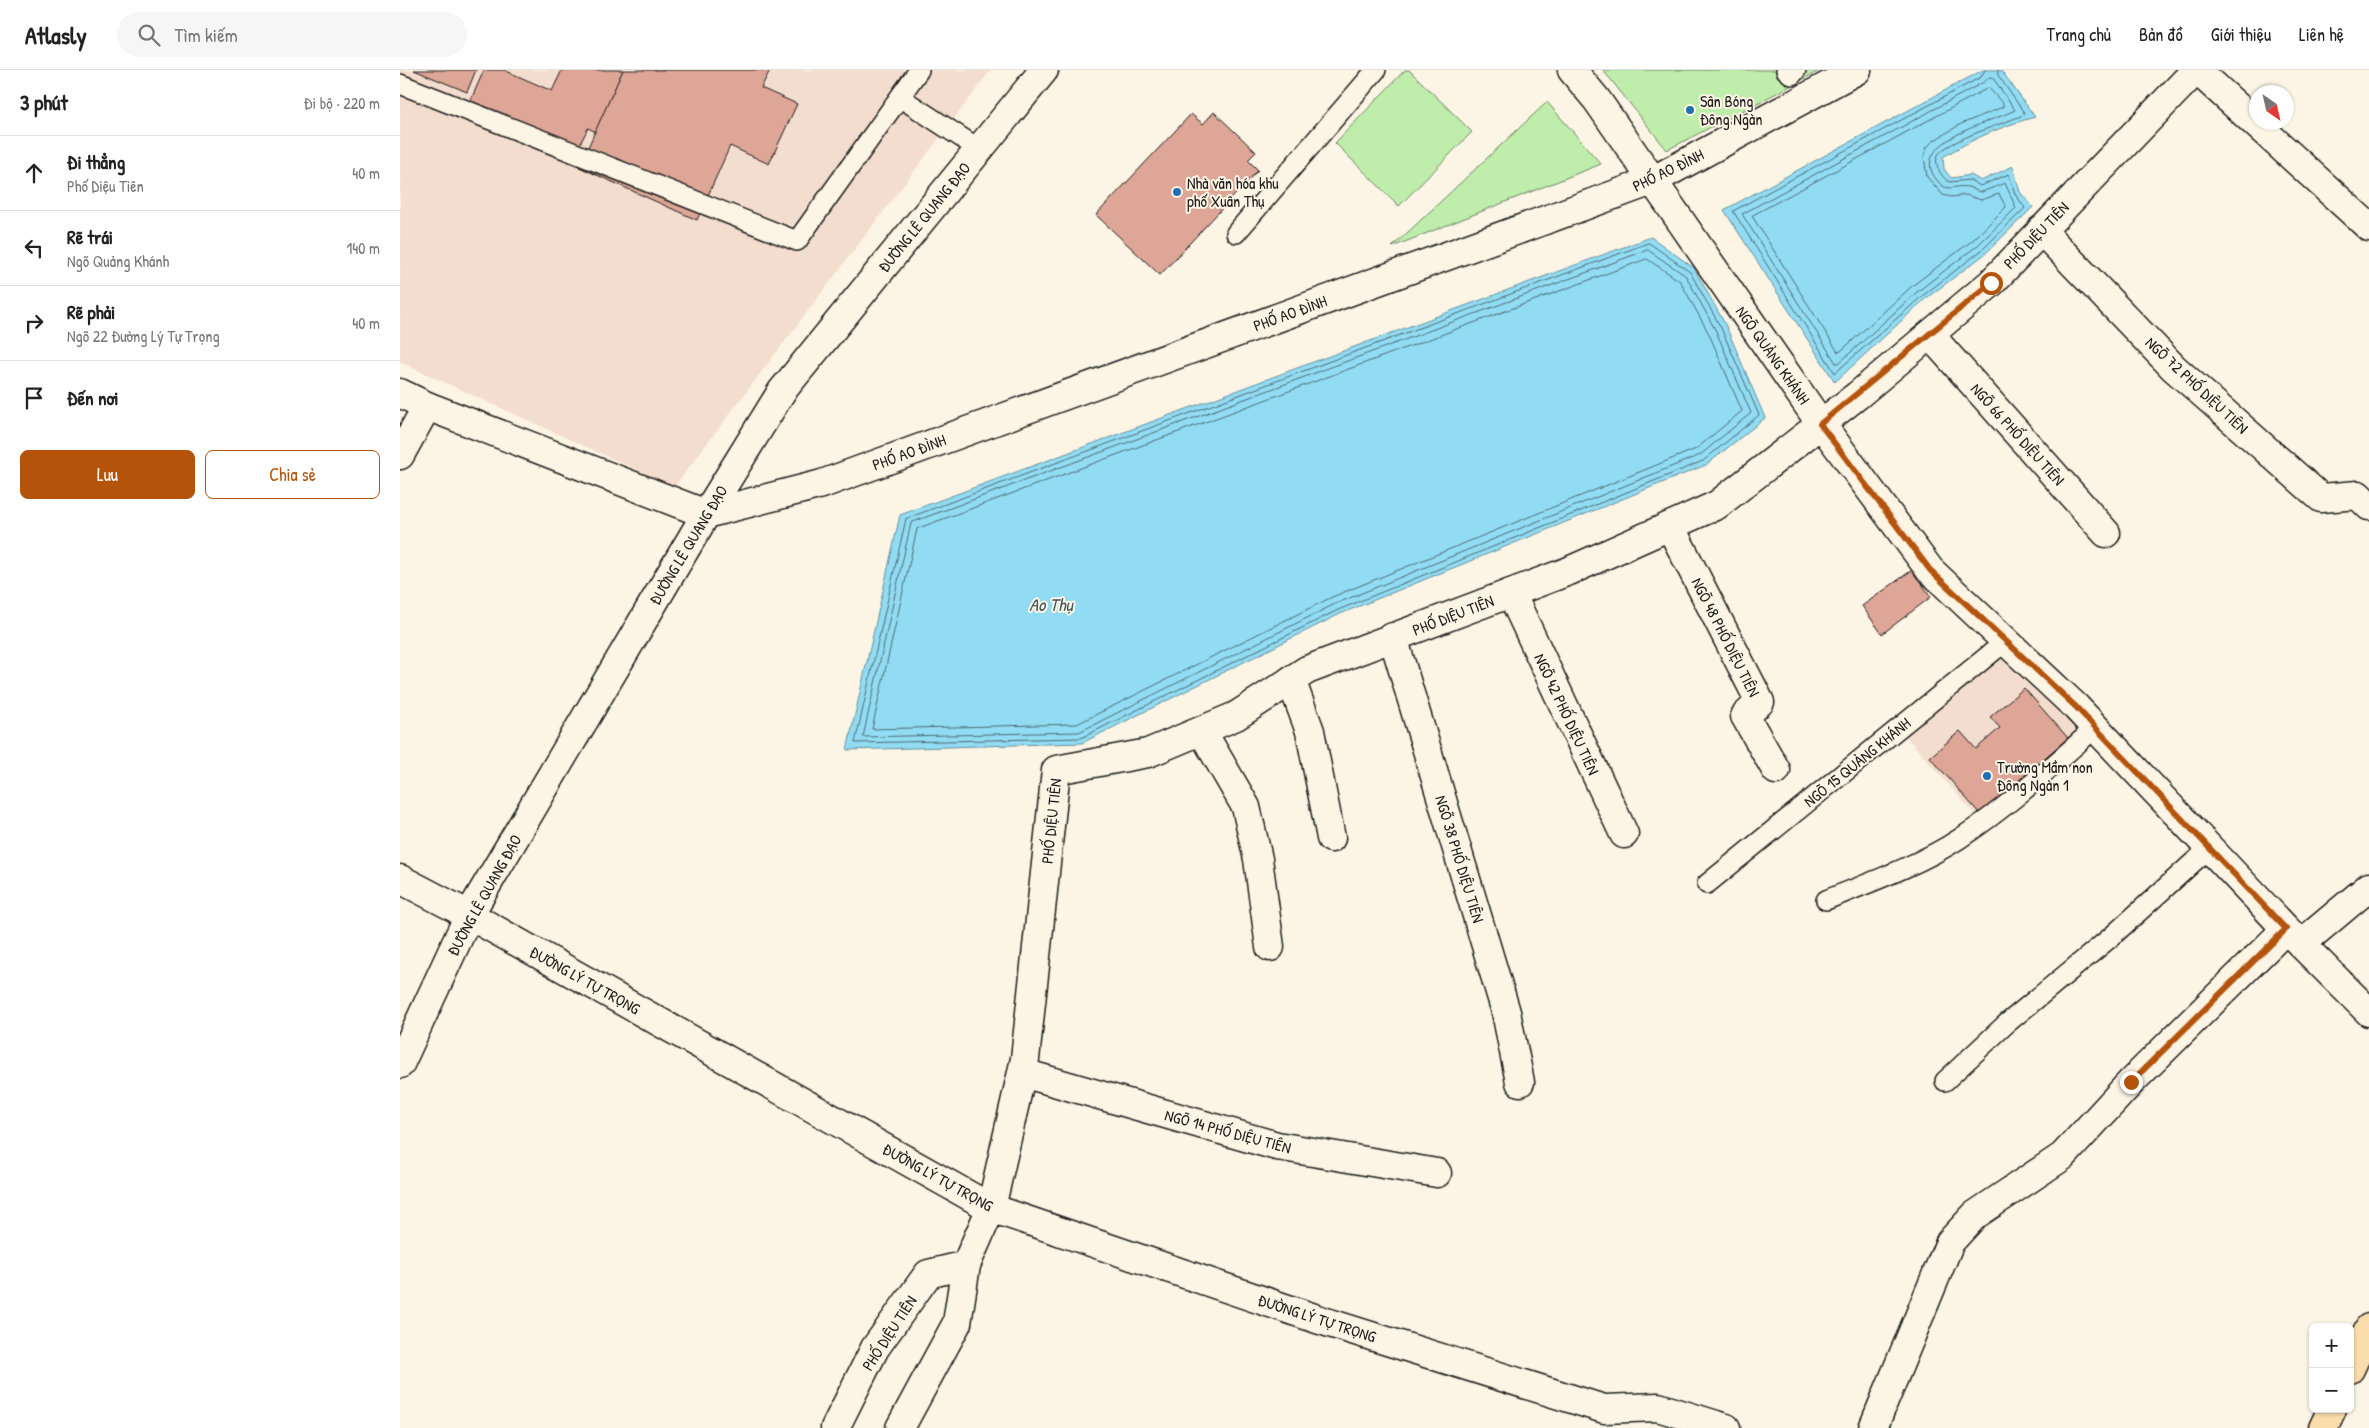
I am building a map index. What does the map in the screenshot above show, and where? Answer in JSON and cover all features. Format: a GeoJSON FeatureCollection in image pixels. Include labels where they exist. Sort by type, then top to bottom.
{"type":"FeatureCollection","features":[{"type":"Feature","properties":{"kind":"main road"},"geometry":{"type":"LineString","coordinates":[[2350,1368],[2369,1328]]}},
{"type":"Feature","properties":{"kind":"main road"},"geometry":{"type":"LineString","coordinates":[[2323,1428],[2330,1413]]}},
{"type":"Feature","properties":{"kind":"street","name":"ĐƯỜNG LÊ QUANG ĐẠO"},"geometry":{"type":"LineString","coordinates":[[400,1064],[469,915],[706,514],[782,391],[1044,70]]}},
{"type":"Feature","properties":{"kind":"street","name":"NGÕ QUẢNG KHÁNH"},"geometry":{"type":"LineString","coordinates":[[1572,70],[1597,100],[1820,424],[1930,570],[2095,728],[2208,848],[2369,1012]]}},
{"type":"Feature","properties":{"kind":"street","name":"PHỐ AO ĐÌNH"},"geometry":{"type":"LineString","coordinates":[[706,514],[822,484],[1652,180],[1856,70]]}},
{"type":"Feature","properties":{"kind":"street"},"geometry":{"type":"LineString","coordinates":[[2197,70],[2369,227]]}},
{"type":"Feature","properties":{"kind":"street","name":"PHỐ DIỆU TIÊN"},"geometry":{"type":"LineString","coordinates":[[900,1428],[957,1322],[966,1265],[991,1208],[1023,1073],[1056,770],[1148,753],[1236,716],[1307,670],[1569,571],[1717,505],[1820,424],[1991,283],[2197,70]]}},
{"type":"Feature","properties":{"kind":"street","name":"NGÕ 72 PHỐ DIỆU TIÊN"},"geometry":{"type":"LineString","coordinates":[[2041,230],[2174,368],[2321,498],[2358,495],[2369,506]]}},
{"type":"Feature","properties":{"kind":"street","name":"NGÕ 66 PHỐ DIỆU TIÊN"},"geometry":{"type":"LineString","coordinates":[[1930,334],[2106,533]]}},
{"type":"Feature","properties":{"kind":"street"},"geometry":{"type":"LineString","coordinates":[[400,394],[706,514]]}},
{"type":"Feature","properties":{"kind":"street"},"geometry":{"type":"LineString","coordinates":[[400,455],[427,406]]}},
{"type":"Feature","properties":{"kind":"street","name":"NGÕ 48 PHỐ DIỆU TIÊN"},"geometry":{"type":"LineString","coordinates":[[1670,526],[1760,702],[1745,716],[1776,770]]}},
{"type":"Feature","properties":{"kind":"street","name":"NGÕ 42 PHỐ DIỆU TIÊN"},"geometry":{"type":"LineString","coordinates":[[1511,593],[1624,834]]}},
{"type":"Feature","properties":{"kind":"street","name":"NGÕ 38 PHỐ DIỆU TIÊN"},"geometry":{"type":"LineString","coordinates":[[1393,637],[1506,1012],[1520,1082]]}},
{"type":"Feature","properties":{"kind":"street"},"geometry":{"type":"LineString","coordinates":[[1291,680],[1310,731],[1330,838]]}},
{"type":"Feature","properties":{"kind":"street"},"geometry":{"type":"LineString","coordinates":[[1202,730],[1246,807],[1258,859],[1270,947]]}},
{"type":"Feature","properties":{"kind":"street","name":"ĐƯỜNG LÝ TỰ TRỌNG"},"geometry":{"type":"LineString","coordinates":[[400,879],[469,915],[991,1208],[1612,1418],[1658,1407],[1726,1428]]}},
{"type":"Feature","properties":{"kind":"street"},"geometry":{"type":"LineString","coordinates":[[1873,1428],[1950,1242],[1975,1215],[2063,1156],[2131,1082],[2293,936],[2369,887]]}},
{"type":"Feature","properties":{"kind":"street","name":"NGÕ 14 PHỐ DIỆU TIÊN"},"geometry":{"type":"LineString","coordinates":[[1023,1073],[1276,1146],[1437,1173]]}},
{"type":"Feature","properties":{"kind":"street","name":"PHỐ DIỆU TIÊN"},"geometry":{"type":"LineString","coordinates":[[835,1428],[875,1348],[928,1274],[966,1265]]}},
{"type":"Feature","properties":{"kind":"lane"},"geometry":{"type":"LineString","coordinates":[[400,84],[798,241],[919,70]]}},
{"type":"Feature","properties":{"kind":"lane"},"geometry":{"type":"LineString","coordinates":[[1236,233],[1376,70]]}},
{"type":"Feature","properties":{"kind":"lane"},"geometry":{"type":"LineString","coordinates":[[1786,70],[1792,75],[1796,70]]}},
{"type":"Feature","properties":{"kind":"lane"},"geometry":{"type":"LineString","coordinates":[[901,98],[979,149]]}},
{"type":"Feature","properties":{"kind":"lane","name":"NGÕ 15 QUẢNG KHÁNH"},"geometry":{"type":"LineString","coordinates":[[1707,884],[2006,641]]}},
{"type":"Feature","properties":{"kind":"lane"},"geometry":{"type":"LineString","coordinates":[[1826,900],[1889,875],[1958,840],[2020,794],[2095,728]]}},
{"type":"Feature","properties":{"kind":"lane"},"geometry":{"type":"LineString","coordinates":[[1945,1081],[2006,1024],[2112,937],[2208,848]]}},
{"type":"Feature","properties":{"kind":"shaded area"},"geometry":{"type":"Polygon","coordinates":[[[400,70],[991,70],[674,487],[400,362],[400,70]]]}},
{"type":"Feature","properties":{"kind":"shaded area","name":"Trường Mầm non Đông Ngàn 1"},"geometry":{"type":"Polygon","coordinates":[[[2004,650],[2087,731],[1980,820],[1902,732],[2004,650]]]}},
{"type":"Feature","properties":{"kind":"green space"},"geometry":{"type":"Polygon","coordinates":[[[1405,70],[1409,70],[1472,132],[1399,206],[1335,143],[1405,70]]]}},
{"type":"Feature","properties":{"kind":"green space","name":"Sân Bóng Đông Ngàn"},"geometry":{"type":"Polygon","coordinates":[[[1603,70],[1821,70],[1667,150],[1603,70]]]}},
{"type":"Feature","properties":{"kind":"green space"},"geometry":{"type":"Polygon","coordinates":[[[1547,102],[1601,164],[1392,247],[1547,102]]]}},
{"type":"Feature","properties":{"kind":"water"},"geometry":{"type":"Polygon","coordinates":[[[1983,70],[2001,70],[2035,117],[1987,134],[1954,150],[1943,157],[1944,169],[1951,178],[1971,175],[1981,181],[2013,166],[2020,192],[2033,207],[1985,254],[1924,300],[1835,382],[1724,210],[1983,70]]]}},
{"type":"Feature","properties":{"kind":"water","name":"Ao Thụ"},"geometry":{"type":"Polygon","coordinates":[[[1651,237],[1694,268],[1726,326],[1765,418],[1706,465],[1340,614],[1082,743],[847,750],[900,515],[1651,237]]]}},
{"type":"Feature","properties":{"kind":"building"},"geometry":{"type":"Polygon","coordinates":[[[414,70],[476,70],[467,92],[414,70]]]}},
{"type":"Feature","properties":{"kind":"building"},"geometry":{"type":"Polygon","coordinates":[[[484,70],[504,70],[552,91],[562,70],[623,70],[596,132],[588,128],[573,158],[466,111],[484,70]]]}},
{"type":"Feature","properties":{"kind":"building"},"geometry":{"type":"Polygon","coordinates":[[[623,70],[770,70],[761,88],[797,104],[769,164],[730,146],[697,220],[579,167],[623,70]]]}},
{"type":"Feature","properties":{"kind":"building","name":"Nhà văn hóa khu phố Xuân Thụ"},"geometry":{"type":"Polygon","coordinates":[[[1214,112],[1256,152],[1248,160],[1258,170],[1160,275],[1096,215],[1191,114],[1203,124],[1214,112]]]}},
{"type":"Feature","properties":{"kind":"building"},"geometry":{"type":"Polygon","coordinates":[[[1912,570],[1931,597],[1882,634],[1862,606],[1912,570]]]}},
{"type":"Feature","properties":{"kind":"building"},"geometry":{"type":"Polygon","coordinates":[[[2024,688],[2068,738],[1980,814],[1930,757],[1960,731],[1976,749],[2000,728],[1990,717],[2024,688]]]}},
{"type":"Feature","properties":{"kind":"place","name":"Sân Bóng Đông Ngàn"},"geometry":{"type":"Point","coordinates":[1690,110]}},
{"type":"Feature","properties":{"kind":"place","name":"Nhà văn hóa khu phố Xuân Thụ"},"geometry":{"type":"Point","coordinates":[1177,192]}},
{"type":"Feature","properties":{"kind":"place","name":"Trường Mầm non Đông Ngàn 1"},"geometry":{"type":"Point","coordinates":[1987,776]}},
{"type":"Feature","properties":{"kind":"route"},"geometry":{"type":"LineString","coordinates":[[1991,283],[1858,395],[1820,424],[1930,570],[2076,707],[2174,813],[2286,929],[2131,1082]]}}]}
